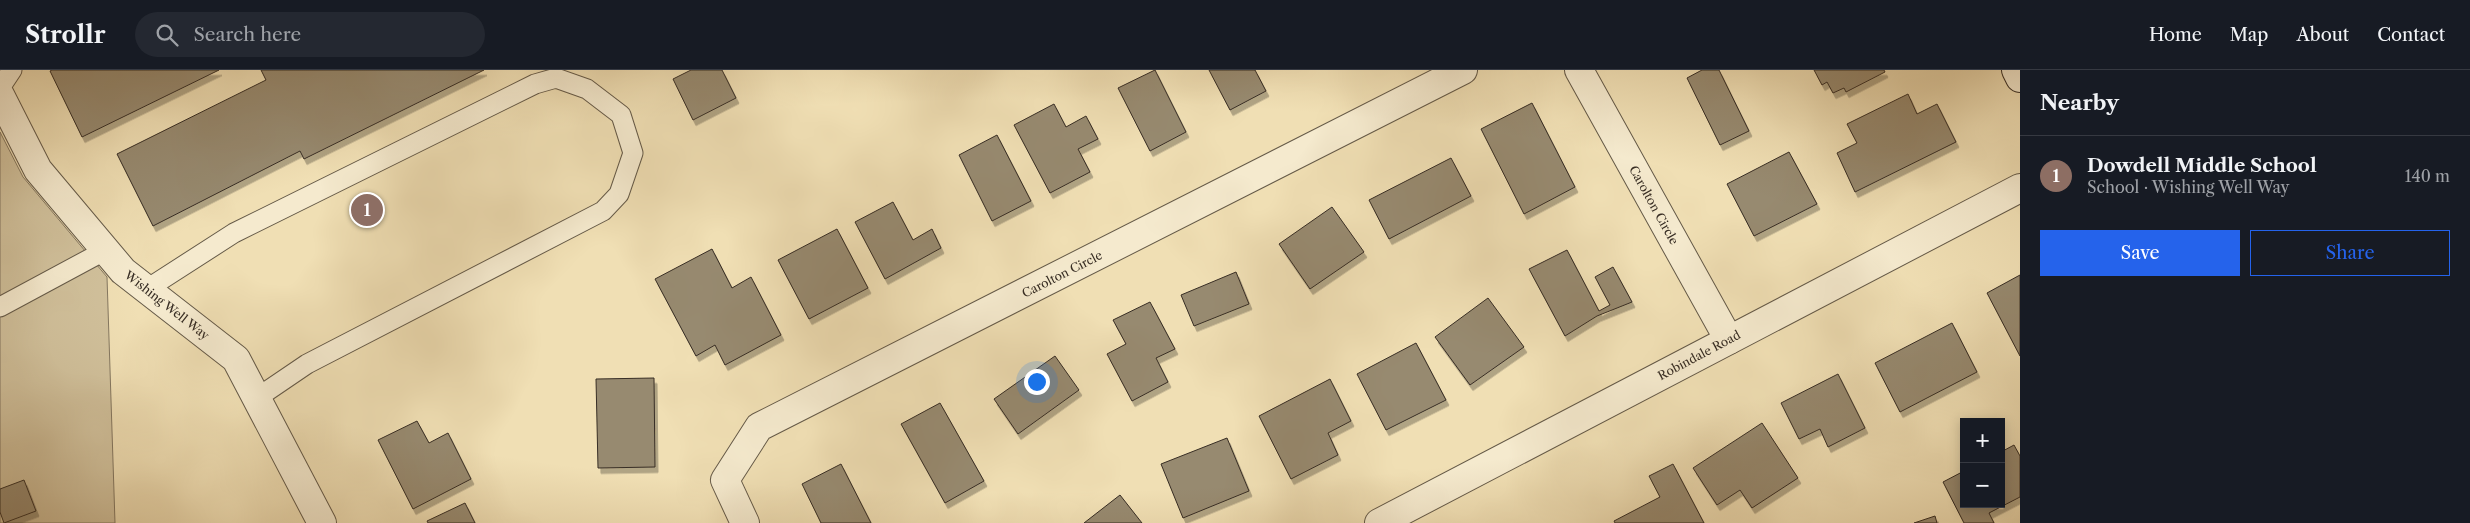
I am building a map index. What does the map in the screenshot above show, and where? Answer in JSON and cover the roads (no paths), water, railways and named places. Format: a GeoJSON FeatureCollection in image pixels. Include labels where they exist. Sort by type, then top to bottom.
{"type":"FeatureCollection","features":[{"type":"Feature","properties":{"kind":"street","name":"Carolton Circle"},"geometry":{"type":"LineString","coordinates":[[745,523],[725,480],[759,427],[1463,70]]}},
{"type":"Feature","properties":{"kind":"street","name":"Carolton Circle"},"geometry":{"type":"LineString","coordinates":[[1579,70],[1729,340]]}},
{"type":"Feature","properties":{"kind":"street"},"geometry":{"type":"LineString","coordinates":[[2016,70],[2020,78]]}},
{"type":"Feature","properties":{"kind":"street","name":"Wishing Well Way"},"geometry":{"type":"LineString","coordinates":[[0,95],[38,170],[123,271],[236,359],[322,523]]}},
{"type":"Feature","properties":{"kind":"street","name":"Robindale Road"},"geometry":{"type":"LineString","coordinates":[[1378,523],[2020,188]]}},
{"type":"Feature","properties":{"kind":"lane"},"geometry":{"type":"LineString","coordinates":[[0,88],[12,70]]}},
{"type":"Feature","properties":{"kind":"lane"},"geometry":{"type":"LineString","coordinates":[[147,289],[234,233],[535,84],[556,78],[587,89],[621,115],[633,153],[619,194],[603,210],[307,364],[257,398]]}},
{"type":"Feature","properties":{"kind":"lane"},"geometry":{"type":"LineString","coordinates":[[0,307],[106,250]]}},
{"type":"Feature","properties":{"kind":"place","name":"Dowdell Middle School"},"geometry":{"type":"Point","coordinates":[367,210]}}]}
